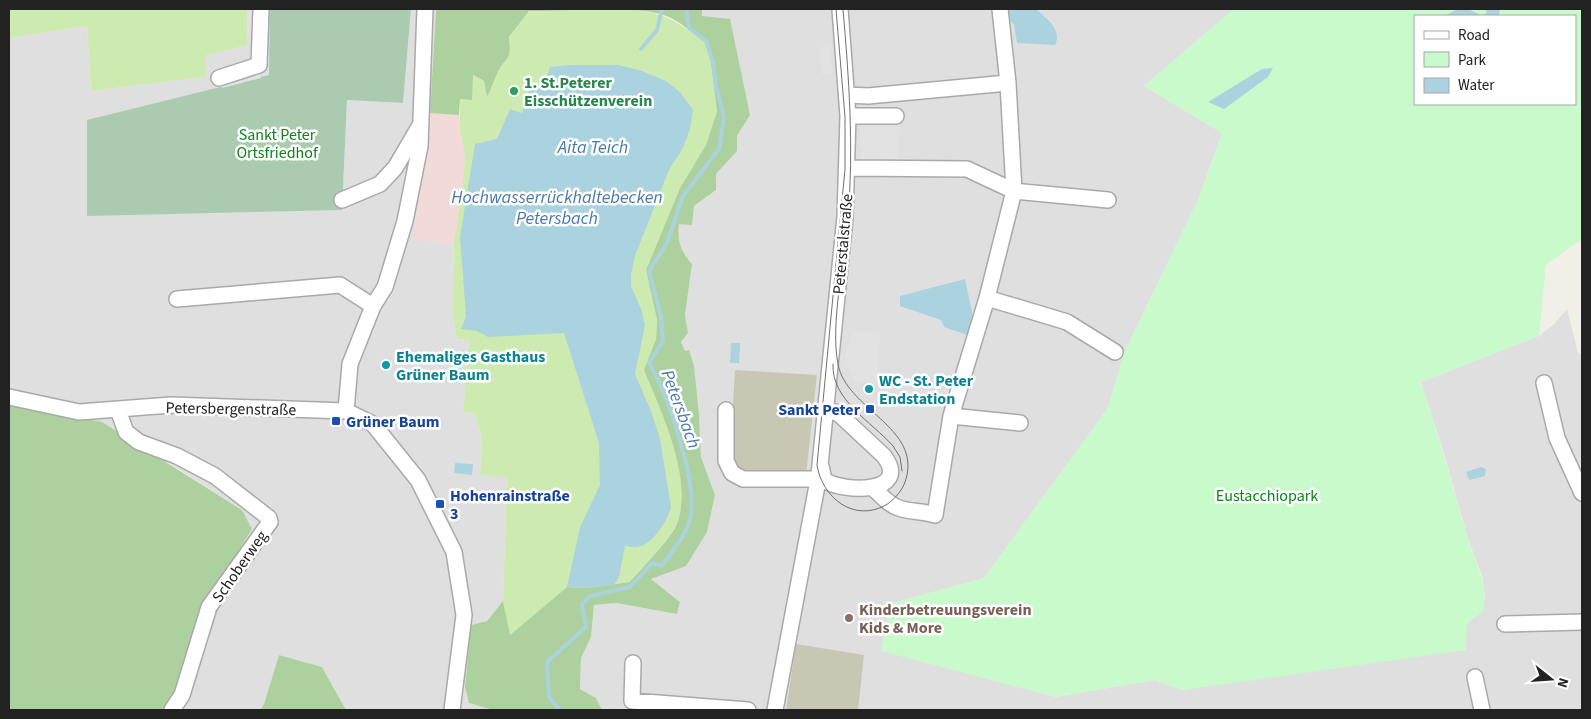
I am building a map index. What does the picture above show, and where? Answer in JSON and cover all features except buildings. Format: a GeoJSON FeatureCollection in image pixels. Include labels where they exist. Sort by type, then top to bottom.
{"type":"FeatureCollection","features":[{"type":"Feature","properties":{"kind":"street"},"geometry":{"type":"LineString","coordinates":[[219,78],[259,65],[262,9]]}},
{"type":"Feature","properties":{"kind":"street"},"geometry":{"type":"LineString","coordinates":[[425,9],[420,146],[405,220],[385,288],[373,306],[350,364],[346,411],[373,424],[418,480],[454,552],[464,615],[452,710]]}},
{"type":"Feature","properties":{"kind":"street","name":"Peterstalstraße"},"geometry":{"type":"LineString","coordinates":[[775,710],[818,479],[826,409],[848,168],[847,95],[840,9]]}},
{"type":"Feature","properties":{"kind":"street"},"geometry":{"type":"LineString","coordinates":[[821,461],[821,475],[829,484],[874,489],[900,509],[920,510],[935,515],[951,416],[988,298],[1014,191],[1008,83],[1000,9]]}},
{"type":"Feature","properties":{"kind":"street"},"geometry":{"type":"LineString","coordinates":[[847,95],[868,96],[1008,83]]}},
{"type":"Feature","properties":{"kind":"street"},"geometry":{"type":"LineString","coordinates":[[848,116],[896,116]]}},
{"type":"Feature","properties":{"kind":"street"},"geometry":{"type":"LineString","coordinates":[[342,200],[380,184],[395,168],[420,125]]}},
{"type":"Feature","properties":{"kind":"street"},"geometry":{"type":"LineString","coordinates":[[848,168],[967,169],[1014,191],[1108,200]]}},
{"type":"Feature","properties":{"kind":"street"},"geometry":{"type":"LineString","coordinates":[[177,299],[340,285],[373,306]]}},
{"type":"Feature","properties":{"kind":"street"},"geometry":{"type":"LineString","coordinates":[[988,298],[1067,322],[1115,352]]}},
{"type":"Feature","properties":{"kind":"street"},"geometry":{"type":"LineString","coordinates":[[1544,383],[1557,438],[1582,493]]}},
{"type":"Feature","properties":{"kind":"street","name":"Petersbergenstraße"},"geometry":{"type":"LineString","coordinates":[[9,397],[79,412],[180,405],[346,411]]}},
{"type":"Feature","properties":{"kind":"street"},"geometry":{"type":"LineString","coordinates":[[826,409],[838,414],[888,461],[890,473],[888,479],[874,489]]}},
{"type":"Feature","properties":{"kind":"street","name":"Schoberweg"},"geometry":{"type":"LineString","coordinates":[[118,410],[126,432],[139,442],[177,456],[216,476],[240,494],[268,518],[270,522],[209,608],[182,695],[172,710]]}},
{"type":"Feature","properties":{"kind":"street"},"geometry":{"type":"LineString","coordinates":[[726,410],[726,461],[732,473],[743,479],[818,479]]}},
{"type":"Feature","properties":{"kind":"street"},"geometry":{"type":"LineString","coordinates":[[951,416],[1020,423]]}},
{"type":"Feature","properties":{"kind":"street"},"geometry":{"type":"LineString","coordinates":[[1505,624],[1582,622]]}},
{"type":"Feature","properties":{"kind":"street"},"geometry":{"type":"LineString","coordinates":[[633,663],[632,701],[748,710]]}},
{"type":"Feature","properties":{"kind":"street"},"geometry":{"type":"LineString","coordinates":[[1475,677],[1482,710]]}},
{"type":"Feature","properties":{"kind":"shaded area"},"geometry":{"type":"Polygon","coordinates":[[[247,9],[270,9],[270,75],[222,88],[88,207],[87,215],[342,210],[347,100],[403,103],[411,9],[436,9],[430,113],[459,115],[465,155],[454,244],[452,310],[457,339],[469,340],[463,412],[475,414],[482,438],[480,475],[507,476],[503,601],[487,621],[471,625],[465,687],[469,703],[493,710],[346,710],[322,667],[279,655],[264,704],[260,710],[166,710],[207,602],[252,529],[242,510],[155,454],[9,404],[9,38],[87,26],[91,91],[205,77],[205,56],[247,45],[247,9]]]}},
{"type":"Feature","properties":{"kind":"shaded area"},"geometry":{"type":"Polygon","coordinates":[[[247,9],[255,9],[254,38],[247,37],[247,9]]]}},
{"type":"Feature","properties":{"kind":"shaded area"},"geometry":{"type":"Polygon","coordinates":[[[702,9],[1234,9],[1144,86],[1222,133],[1198,200],[1124,353],[1108,408],[984,578],[890,604],[1055,697],[1155,680],[1183,690],[1467,624],[1485,599],[1482,576],[1468,539],[1421,382],[1539,336],[1554,324],[1567,309],[1578,353],[1582,355],[1582,710],[602,710],[596,698],[580,689],[581,658],[591,637],[594,605],[616,603],[677,614],[680,602],[651,579],[707,532],[715,495],[701,457],[699,415],[689,350],[685,351],[681,342],[688,333],[685,315],[692,264],[682,252],[678,239],[679,224],[691,218],[694,206],[716,190],[716,174],[737,151],[737,136],[749,115],[742,86],[702,16],[702,9]]]}},
{"type":"Feature","properties":{"kind":"shaded area"},"geometry":{"type":"Polygon","coordinates":[[[830,46],[832,74],[821,74],[820,47],[830,46]]]}},
{"type":"Feature","properties":{"kind":"shaded area"},"geometry":{"type":"Polygon","coordinates":[[[259,65],[261,78],[222,88],[219,78],[259,65]]]}},
{"type":"Feature","properties":{"kind":"shaded area"},"geometry":{"type":"Polygon","coordinates":[[[860,108],[898,110],[899,163],[861,163],[860,108]]]}},
{"type":"Feature","properties":{"kind":"shaded area"},"geometry":{"type":"Polygon","coordinates":[[[430,113],[459,115],[465,157],[454,244],[413,239],[430,113]]]}},
{"type":"Feature","properties":{"kind":"shaded area"},"geometry":{"type":"Polygon","coordinates":[[[853,330],[877,333],[880,336],[877,384],[855,382],[847,367],[845,357],[853,330]]]}},
{"type":"Feature","properties":{"kind":"shaded area"},"geometry":{"type":"Polygon","coordinates":[[[735,370],[817,375],[806,475],[741,474],[730,455],[735,370]]]}},
{"type":"Feature","properties":{"kind":"shaded area"},"geometry":{"type":"Polygon","coordinates":[[[796,644],[864,655],[858,710],[786,710],[796,644]]]}},
{"type":"Feature","properties":{"kind":"green space"},"geometry":{"type":"Polygon","coordinates":[[[9,9],[247,9],[247,45],[205,56],[205,77],[91,91],[87,26],[9,38],[9,9]]]}},
{"type":"Feature","properties":{"kind":"green space","name":"Sankt Peter Ortsfriedhof"},"geometry":{"type":"Polygon","coordinates":[[[270,9],[411,9],[403,103],[347,100],[342,210],[87,216],[87,120],[269,75],[270,9]]]}},
{"type":"Feature","properties":{"kind":"green space"},"geometry":{"type":"Polygon","coordinates":[[[436,9],[603,9],[529,11],[509,37],[510,51],[508,58],[500,68],[487,97],[484,81],[473,75],[472,100],[460,99],[459,115],[430,113],[436,9]]]}},
{"type":"Feature","properties":{"kind":"green space"},"geometry":{"type":"Polygon","coordinates":[[[623,9],[702,9],[702,16],[730,19],[750,115],[737,136],[737,151],[716,174],[716,190],[694,206],[692,225],[679,224],[681,246],[692,264],[685,315],[688,333],[681,342],[685,351],[689,350],[694,366],[701,457],[715,495],[707,532],[686,566],[651,579],[680,602],[677,614],[616,603],[594,605],[591,637],[581,658],[580,689],[596,698],[602,710],[493,710],[469,703],[465,687],[471,625],[487,621],[503,601],[510,635],[567,587],[587,588],[630,582],[673,531],[681,508],[679,468],[674,447],[644,370],[656,339],[657,320],[646,270],[680,188],[706,145],[717,111],[706,42],[675,20],[658,13],[623,9]]]}},
{"type":"Feature","properties":{"kind":"green space"},"geometry":{"type":"Polygon","coordinates":[[[625,9],[669,18],[706,42],[717,110],[706,145],[680,188],[646,270],[657,320],[656,339],[644,370],[674,447],[679,468],[681,508],[673,531],[630,582],[587,588],[567,587],[509,636],[503,601],[507,477],[480,475],[482,438],[475,414],[463,412],[469,340],[457,339],[452,310],[454,244],[465,155],[460,129],[460,99],[472,100],[472,75],[484,81],[487,96],[497,74],[508,58],[510,51],[509,37],[529,11],[625,9]]]}},
{"type":"Feature","properties":{"kind":"green space","name":"Eustacchiopark"},"geometry":{"type":"Polygon","coordinates":[[[1234,9],[1582,9],[1582,239],[1546,265],[1539,336],[1421,382],[1484,591],[1483,611],[1467,624],[1466,650],[1183,690],[1155,680],[1055,697],[881,651],[890,604],[984,578],[1108,408],[1124,353],[1198,200],[1222,133],[1144,86],[1234,9]]]}},
{"type":"Feature","properties":{"kind":"green space"},"geometry":{"type":"Polygon","coordinates":[[[9,404],[102,422],[242,510],[252,529],[207,602],[178,695],[166,710],[9,710],[9,404]]]}},
{"type":"Feature","properties":{"kind":"green space"},"geometry":{"type":"Polygon","coordinates":[[[279,655],[322,667],[346,710],[260,710],[264,704],[279,655]]]}},
{"type":"Feature","properties":{"kind":"water"},"geometry":{"type":"Polygon","coordinates":[[[1009,9],[1036,9],[1049,20],[1055,29],[1057,40],[1055,45],[1017,43],[1014,24],[1009,20],[1009,9]]]}},
{"type":"Feature","properties":{"kind":"water"},"geometry":{"type":"Polygon","coordinates":[[[1458,9],[1468,9],[1481,15],[1446,15],[1458,9]]]}},
{"type":"Feature","properties":{"kind":"water"},"geometry":{"type":"Polygon","coordinates":[[[1485,9],[1500,9],[1499,15],[1484,15],[1487,12],[1485,9]]]}},
{"type":"Feature","properties":{"kind":"water","name":"Hochwasserrückhaltebecken Petersbach"},"geometry":{"type":"Polygon","coordinates":[[[619,65],[642,71],[666,81],[680,92],[693,110],[690,129],[683,148],[669,170],[635,256],[631,274],[631,286],[641,309],[645,325],[635,374],[651,411],[660,439],[671,507],[667,519],[654,537],[643,546],[625,546],[619,577],[614,585],[587,588],[567,587],[580,527],[600,485],[599,443],[564,333],[488,337],[477,331],[461,329],[466,316],[460,237],[475,144],[497,139],[510,109],[522,113],[530,86],[545,83],[550,67],[619,65]]]}},
{"type":"Feature","properties":{"kind":"water"},"geometry":{"type":"Polygon","coordinates":[[[1273,68],[1268,77],[1224,109],[1208,102],[1262,69],[1273,68]]]}},
{"type":"Feature","properties":{"kind":"water"},"geometry":{"type":"Polygon","coordinates":[[[965,279],[972,312],[970,336],[944,327],[941,320],[900,306],[900,296],[965,279]]]}},
{"type":"Feature","properties":{"kind":"water"},"geometry":{"type":"Polygon","coordinates":[[[731,343],[740,343],[739,363],[730,363],[731,343]]]}},
{"type":"Feature","properties":{"kind":"water"},"geometry":{"type":"Polygon","coordinates":[[[455,463],[473,464],[472,475],[454,473],[455,463]]]}},
{"type":"Feature","properties":{"kind":"water"},"geometry":{"type":"Polygon","coordinates":[[[1481,467],[1486,469],[1485,476],[1469,480],[1466,472],[1481,467]]]}},
{"type":"Feature","properties":{"kind":"waterway"},"geometry":{"type":"LineString","coordinates":[[641,49],[657,30],[662,9]]}},
{"type":"Feature","properties":{"kind":"waterway","name":"Petersbach"},"geometry":{"type":"LineString","coordinates":[[560,710],[549,697],[547,662],[586,627],[582,604],[590,596],[630,587],[652,563],[662,566],[680,541],[690,520],[691,498],[685,458],[672,414],[649,363],[663,341],[661,316],[649,271],[667,243],[683,196],[719,149],[724,117],[716,86],[713,62],[706,41],[689,28],[686,9]]}},
{"type":"Feature","properties":{"kind":"tram line"},"geometry":{"type":"LineString","coordinates":[[836,9],[845,117],[845,169],[817,465],[820,477],[832,496],[841,504],[851,509],[862,511],[874,510],[886,505],[895,497],[905,483],[908,461],[903,445],[881,419],[854,394],[844,380],[838,364],[836,348],[837,311],[848,217],[851,165],[849,87],[843,9]]}},
{"type":"Feature","properties":{"kind":"tram line"},"geometry":{"type":"LineString","coordinates":[[833,364],[834,377],[839,389],[854,410],[893,446],[900,457],[902,471]]}},
{"type":"Feature","properties":{"kind":"place","name":"1. St.Peterer Eisschützenverein"},"geometry":{"type":"Point","coordinates":[514,91]}},
{"type":"Feature","properties":{"kind":"place","name":"Ehemaliges Gasthaus Grüner Baum"},"geometry":{"type":"Point","coordinates":[386,365]}},
{"type":"Feature","properties":{"kind":"place","name":"WC - St. Peter Endstation"},"geometry":{"type":"Point","coordinates":[869,389]}},
{"type":"Feature","properties":{"kind":"place","name":"Sankt Peter"},"geometry":{"type":"Point","coordinates":[870,409]}},
{"type":"Feature","properties":{"kind":"place","name":"Grüner Baum"},"geometry":{"type":"Point","coordinates":[336,421]}},
{"type":"Feature","properties":{"kind":"place","name":"Hohenrainstraße 3"},"geometry":{"type":"Point","coordinates":[440,504]}},
{"type":"Feature","properties":{"kind":"place","name":"Kinderbetreuungsverein Kids & More"},"geometry":{"type":"Point","coordinates":[849,618]}},
{"type":"Feature","properties":{"kind":"water label","name":"Aita Teich"},"geometry":{"type":"Point","coordinates":[593,147]}}]}
